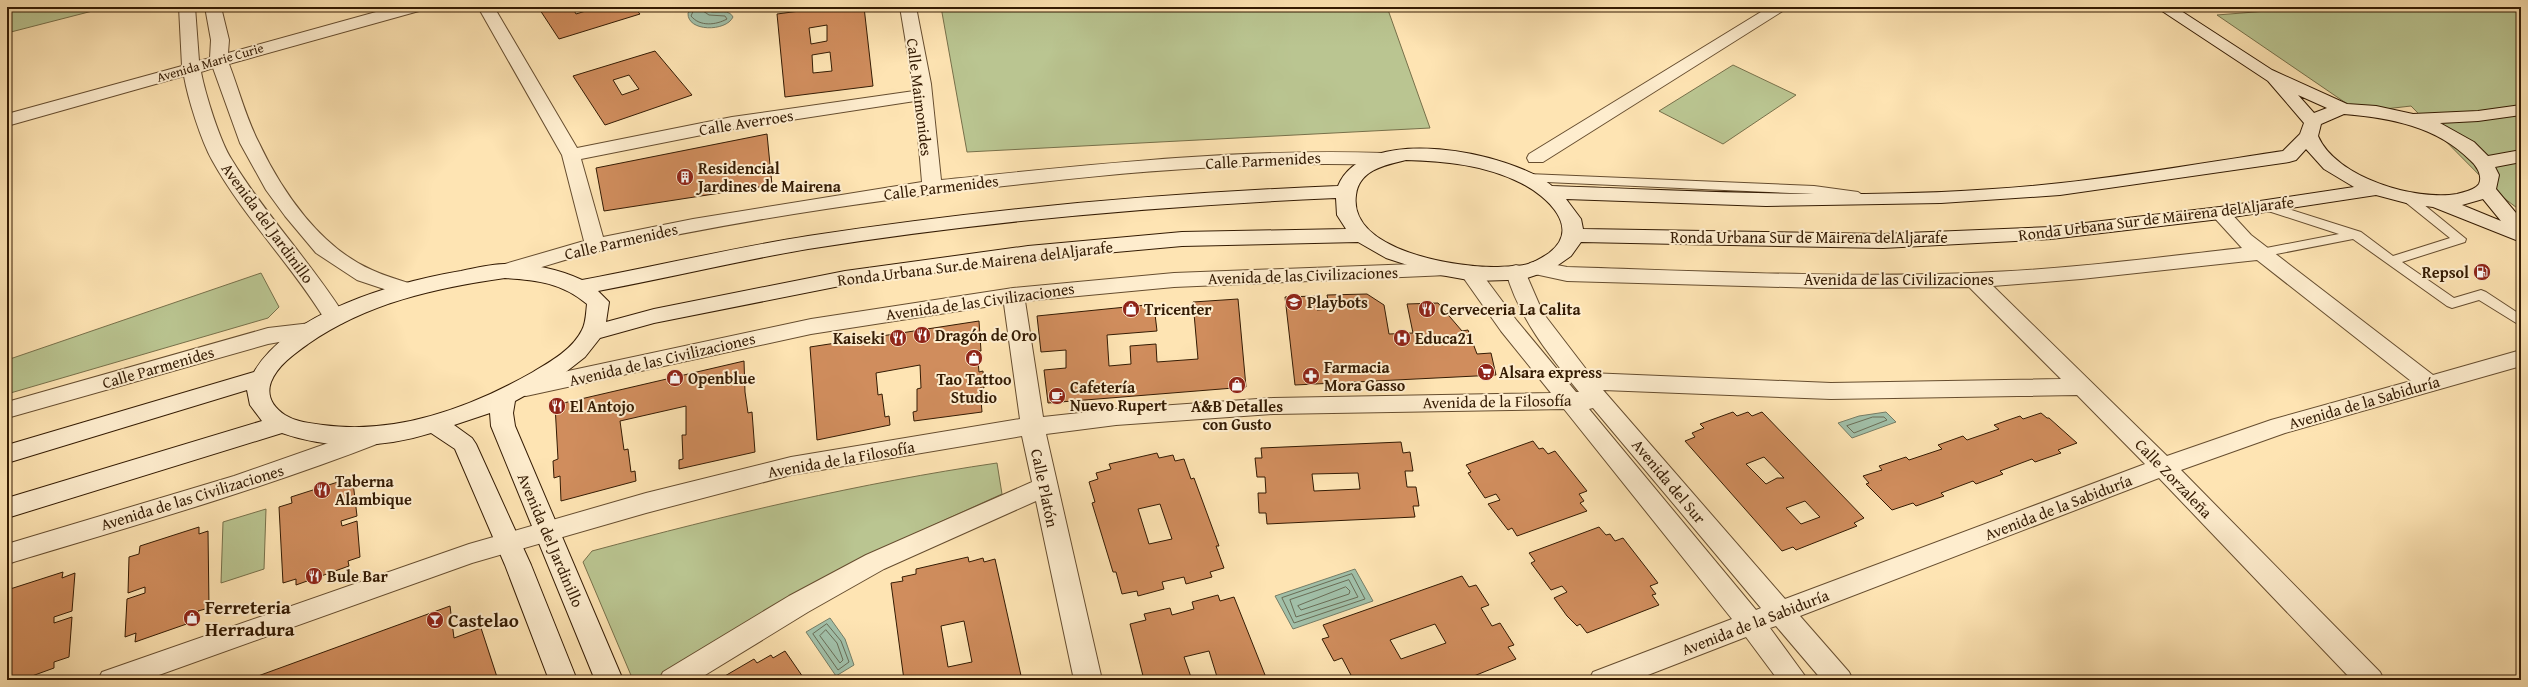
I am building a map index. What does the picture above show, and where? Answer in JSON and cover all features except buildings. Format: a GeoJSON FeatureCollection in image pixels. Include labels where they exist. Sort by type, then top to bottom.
{"type":"FeatureCollection","features":[{"type":"Feature","properties":{"kind":"street","name":"Avenida del Jardinillo"},"geometry":{"type":"LineString","coordinates":[[187,7],[191,68],[195,88],[221,159],[265,224],[324,300],[335,318]]}},
{"type":"Feature","properties":{"kind":"street","name":"Avenida del Jardinillo"},"geometry":{"type":"LineString","coordinates":[[212,7],[220,40],[219,60],[249,143],[292,212],[323,248],[364,275],[405,290]]}},
{"type":"Feature","properties":{"kind":"street","name":"Avenida Marie Curie"},"geometry":{"type":"LineString","coordinates":[[7,120],[413,7]]}},
{"type":"Feature","properties":{"kind":"street"},"geometry":{"type":"LineString","coordinates":[[486,7],[570,155],[595,244]]}},
{"type":"Feature","properties":{"kind":"street","name":"Calle Maimonides"},"geometry":{"type":"LineString","coordinates":[[908,7],[922,95],[932,187]]}},
{"type":"Feature","properties":{"kind":"street"},"geometry":{"type":"LineString","coordinates":[[1536,158],[1781,7]]}},
{"type":"Feature","properties":{"kind":"street"},"geometry":{"type":"LineString","coordinates":[[2164,7],[2271,77],[2344,109]]}},
{"type":"Feature","properties":{"kind":"street","name":"Ronda Urbana Sur de Mairena delAljarafe"},"geometry":{"type":"LineString","coordinates":[[2271,77],[2310,129],[2319,154],[2343,173],[2377,189],[2408,198],[2436,202],[2458,201],[2475,197],[2486,190]]}},
{"type":"Feature","properties":{"kind":"street","name":"Calle Averroes"},"geometry":{"type":"LineString","coordinates":[[570,155],[732,123],[922,95]]}},
{"type":"Feature","properties":{"kind":"street"},"geometry":{"type":"LineString","coordinates":[[1549,192],[1766,200],[1876,199],[2060,189],[2289,156],[2310,129],[2330,111],[2344,109],[2374,110],[2408,118],[2440,130],[2466,146],[2484,163],[2490,178],[2486,190],[2521,232]]}},
{"type":"Feature","properties":{"kind":"street"},"geometry":{"type":"LineString","coordinates":[[2408,118],[2478,116],[2521,110]]}},
{"type":"Feature","properties":{"kind":"street"},"geometry":{"type":"LineString","coordinates":[[1406,154],[1464,157],[1528,178],[1549,192],[1570,218],[1573,235],[1568,246],[1556,258],[1526,270],[1472,275],[1441,270],[1403,258],[1363,235],[1350,222],[1345,206],[1346,192],[1351,178],[1360,170],[1384,159],[1406,154]]}},
{"type":"Feature","properties":{"kind":"street","name":"Calle Parmenides"},"geometry":{"type":"LineString","coordinates":[[505,271],[595,244],[693,225],[932,187],[1117,168],[1200,162],[1325,156],[1384,159]]}},
{"type":"Feature","properties":{"kind":"street"},"geometry":{"type":"LineString","coordinates":[[2484,163],[2521,156]]}},
{"type":"Feature","properties":{"kind":"street","name":"Ronda Urbana Sur de Mairena delAljarafe"},"geometry":{"type":"LineString","coordinates":[[1573,235],[1882,241],[2050,233],[2220,213],[2377,189]]}},
{"type":"Feature","properties":{"kind":"street"},"geometry":{"type":"LineString","coordinates":[[582,287],[805,243],[1027,212],[1168,200],[1346,192]]}},
{"type":"Feature","properties":{"kind":"street"},"geometry":{"type":"LineString","coordinates":[[2436,202],[2521,236]]}},
{"type":"Feature","properties":{"kind":"street"},"geometry":{"type":"LineString","coordinates":[[2220,213],[2244,240],[2430,382]]}},
{"type":"Feature","properties":{"kind":"street","name":"Ronda Urbana Sur de Mairena delAljarafe"},"geometry":{"type":"LineString","coordinates":[[592,333],[654,316],[845,278],[1028,253],[1182,239],[1363,235]]}},
{"type":"Feature","properties":{"kind":"street","name":"Avenida de las Civilizaciones"},"geometry":{"type":"LineString","coordinates":[[1526,270],[1567,274],[1890,282],[1974,280],[2115,270],[2261,253]]}},
{"type":"Feature","properties":{"kind":"street","name":"Avenida de las Civilizaciones"},"geometry":{"type":"LineString","coordinates":[[526,388],[572,380],[746,340],[840,321],[1097,284],[1296,274],[1441,270]]}},
{"type":"Feature","properties":{"kind":"street","name":"Avenida del Sur"},"geometry":{"type":"LineString","coordinates":[[1526,270],[1518,285],[1535,319],[1577,390],[1794,680]]}},
{"type":"Feature","properties":{"kind":"street"},"geometry":{"type":"LineString","coordinates":[[7,454],[260,378],[281,353],[311,330],[335,318],[405,290],[454,277],[505,271],[539,273],[568,280],[582,287],[598,302],[597,314],[592,333],[577,352],[557,369],[526,388],[504,398],[434,422],[374,436],[335,435],[282,424],[264,410],[258,396],[260,378]]}},
{"type":"Feature","properties":{"kind":"street","name":"Avenida del Sur"},"geometry":{"type":"LineString","coordinates":[[1472,275],[1509,326],[1577,390]]}},
{"type":"Feature","properties":{"kind":"street","name":"Calle Zorzaleña"},"geometry":{"type":"LineString","coordinates":[[1974,280],[2162,467],[2370,680]]}},
{"type":"Feature","properties":{"kind":"street","name":"Calle Platón"},"geometry":{"type":"LineString","coordinates":[[1013,295],[1032,426],[1088,680]]}},
{"type":"Feature","properties":{"kind":"street","name":"Calle Parmenides"},"geometry":{"type":"LineString","coordinates":[[7,410],[268,336],[311,330]]}},
{"type":"Feature","properties":{"kind":"street","name":"Avenida de la Sabiduría"},"geometry":{"type":"LineString","coordinates":[[1603,680],[2162,467],[2279,426],[2430,382],[2521,358]]}},
{"type":"Feature","properties":{"kind":"street"},"geometry":{"type":"LineString","coordinates":[[1577,390],[1831,391],[2083,388]]}},
{"type":"Feature","properties":{"kind":"street","name":"Avenida de la Filosofía"},"geometry":{"type":"LineString","coordinates":[[112,680],[508,542],[548,530],[791,466],[1032,426],[1116,417],[1274,406],[1577,390],[1601,400]]}},
{"type":"Feature","properties":{"kind":"street","name":"Avenida del Jardinillo"},"geometry":{"type":"LineString","coordinates":[[504,398],[501,413],[503,426],[548,530],[609,680]]}},
{"type":"Feature","properties":{"kind":"street","name":"Avenida del Sur"},"geometry":{"type":"LineString","coordinates":[[1601,400],[1839,680]]}},
{"type":"Feature","properties":{"kind":"street"},"geometry":{"type":"LineString","coordinates":[[434,422],[464,444],[508,542],[563,680]]}},
{"type":"Feature","properties":{"kind":"street"},"geometry":{"type":"LineString","coordinates":[[7,508],[282,424]]}},
{"type":"Feature","properties":{"kind":"street","name":"Avenida de las Civilizaciones"},"geometry":{"type":"LineString","coordinates":[[7,554],[278,471],[374,436]]}},
{"type":"Feature","properties":{"kind":"street"},"geometry":{"type":"LineString","coordinates":[[673,680],[760,626],[874,563],[989,509],[1045,487]]}},
{"type":"Feature","properties":{"kind":"lane"},"geometry":{"type":"LineString","coordinates":[[1528,178],[1814,190],[1876,199]]}},
{"type":"Feature","properties":{"kind":"lane"},"geometry":{"type":"LineString","coordinates":[[2391,261],[2460,239],[2408,198]]}},
{"type":"Feature","properties":{"kind":"lane"},"geometry":{"type":"LineString","coordinates":[[2266,206],[2356,235],[2452,303],[2481,296],[2521,321]]}},
{"type":"Feature","properties":{"kind":"lane"},"geometry":{"type":"LineString","coordinates":[[2261,253],[2356,235]]}},
{"type":"Feature","properties":{"kind":"shaded area"},"geometry":{"type":"Polygon","coordinates":[[[7,7],[108,7],[7,33],[7,7]]]}},
{"type":"Feature","properties":{"kind":"shaded area"},"geometry":{"type":"Polygon","coordinates":[[[941,7],[1387,7],[1430,128],[967,152],[941,7]]]}},
{"type":"Feature","properties":{"kind":"shaded area"},"geometry":{"type":"Polygon","coordinates":[[[2317,7],[2521,7],[2521,211],[2496,192],[2411,106],[2359,112],[2217,15],[2317,7]]]}},
{"type":"Feature","properties":{"kind":"shaded area"},"geometry":{"type":"Polygon","coordinates":[[[1733,65],[1796,95],[1723,144],[1659,111],[1733,65]]]}},
{"type":"Feature","properties":{"kind":"shaded area"},"geometry":{"type":"Polygon","coordinates":[[[261,273],[279,307],[268,318],[7,394],[7,360],[261,273]]]}},
{"type":"Feature","properties":{"kind":"shaded area"},"geometry":{"type":"Polygon","coordinates":[[[997,463],[1002,494],[872,553],[735,629],[654,680],[633,680],[583,562],[592,551],[793,501],[895,480],[997,463]]]}},
{"type":"Feature","properties":{"kind":"shaded area"},"geometry":{"type":"Polygon","coordinates":[[[266,509],[264,569],[221,583],[223,522],[266,509]]]}},
{"type":"Feature","properties":{"kind":"water"},"geometry":{"type":"Polygon","coordinates":[[[693,7],[712,12],[726,12],[733,17],[729,22],[723,25],[708,28],[700,27],[689,19],[688,13],[693,7]]]}},
{"type":"Feature","properties":{"kind":"water"},"geometry":{"type":"Polygon","coordinates":[[[1886,412],[1896,422],[1852,438],[1838,423],[1859,416],[1886,412]]]}},
{"type":"Feature","properties":{"kind":"water"},"geometry":{"type":"Polygon","coordinates":[[[1355,569],[1373,601],[1293,629],[1275,596],[1355,569]]]}},
{"type":"Feature","properties":{"kind":"water"},"geometry":{"type":"Polygon","coordinates":[[[830,618],[845,639],[854,665],[836,676],[806,632],[830,618]]]}},
{"type":"Feature","properties":{"kind":"place","name":"Residencial Jardines de Mairena"},"geometry":{"type":"Point","coordinates":[685,177]}},
{"type":"Feature","properties":{"kind":"place","name":"Repsol"},"geometry":{"type":"Point","coordinates":[2482,272]}},
{"type":"Feature","properties":{"kind":"place","name":"Playbots"},"geometry":{"type":"Point","coordinates":[1294,302]}},
{"type":"Feature","properties":{"kind":"place","name":"Tricenter"},"geometry":{"type":"Point","coordinates":[1131,309]}},
{"type":"Feature","properties":{"kind":"place","name":"Cerveceria La Calita"},"geometry":{"type":"Point","coordinates":[1427,309]}},
{"type":"Feature","properties":{"kind":"place","name":"Dragón de Oro"},"geometry":{"type":"Point","coordinates":[922,335]}},
{"type":"Feature","properties":{"kind":"place","name":"Kaiseki"},"geometry":{"type":"Point","coordinates":[898,338]}},
{"type":"Feature","properties":{"kind":"place","name":"Educa21"},"geometry":{"type":"Point","coordinates":[1402,338]}},
{"type":"Feature","properties":{"kind":"place","name":"Tao Tattoo Studio"},"geometry":{"type":"Point","coordinates":[974,358]}},
{"type":"Feature","properties":{"kind":"place","name":"Alsara express"},"geometry":{"type":"Point","coordinates":[1486,372]}},
{"type":"Feature","properties":{"kind":"place","name":"Farmacia Mora Gasso"},"geometry":{"type":"Point","coordinates":[1311,376]}},
{"type":"Feature","properties":{"kind":"place","name":"Openblue"},"geometry":{"type":"Point","coordinates":[675,378]}},
{"type":"Feature","properties":{"kind":"place","name":"A&B Detalles con Gusto"},"geometry":{"type":"Point","coordinates":[1237,385]}},
{"type":"Feature","properties":{"kind":"place","name":"Cafetería Nuevo Rupert"},"geometry":{"type":"Point","coordinates":[1057,396]}},
{"type":"Feature","properties":{"kind":"place","name":"El Antojo"},"geometry":{"type":"Point","coordinates":[557,406]}},
{"type":"Feature","properties":{"kind":"place","name":"Taberna Alambique"},"geometry":{"type":"Point","coordinates":[322,490]}},
{"type":"Feature","properties":{"kind":"place","name":"Bule Bar"},"geometry":{"type":"Point","coordinates":[314,576]}},
{"type":"Feature","properties":{"kind":"place","name":"Ferreteria Herradura"},"geometry":{"type":"Point","coordinates":[192,618]}},
{"type":"Feature","properties":{"kind":"place","name":"Castelao"},"geometry":{"type":"Point","coordinates":[435,620]}}]}
